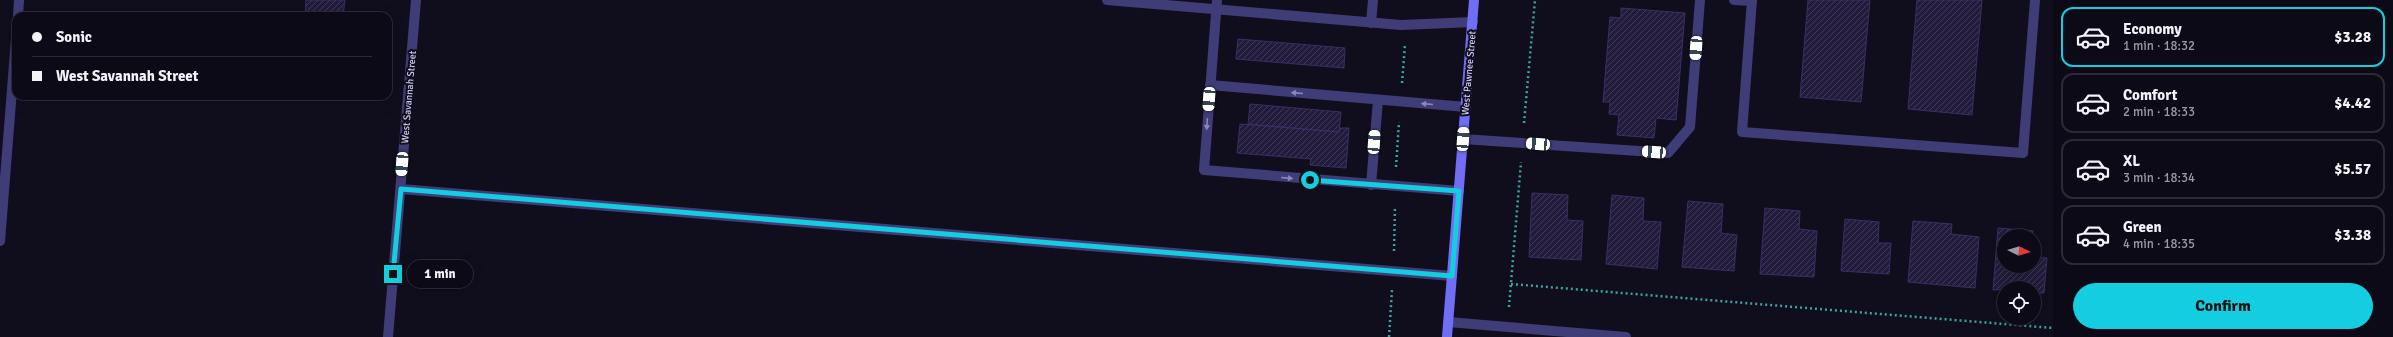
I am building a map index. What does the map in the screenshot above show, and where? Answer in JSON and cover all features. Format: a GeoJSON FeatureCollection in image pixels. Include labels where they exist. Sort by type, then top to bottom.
{"type":"FeatureCollection","features":[{"type":"Feature","properties":{"kind":"main road","name":"West Pawnee Street"},"geometry":{"type":"LineString","coordinates":[[1447,337],[1474,0]]}},
{"type":"Feature","properties":{"kind":"street"},"geometry":{"type":"LineString","coordinates":[[18,12],[19,0]]}},
{"type":"Feature","properties":{"kind":"street","name":"West Savannah Street"},"geometry":{"type":"LineString","coordinates":[[388,337],[416,0]]}},
{"type":"Feature","properties":{"kind":"street"},"geometry":{"type":"LineString","coordinates":[[1107,0],[1216,5],[1371,23],[1401,25],[1473,22]]}},
{"type":"Feature","properties":{"kind":"street"},"geometry":{"type":"LineString","coordinates":[[1371,23],[1373,0]]}},
{"type":"Feature","properties":{"kind":"street"},"geometry":{"type":"LineString","coordinates":[[1463,139],[1668,152],[1690,127],[1700,0]]}},
{"type":"Feature","properties":{"kind":"street"},"geometry":{"type":"LineString","coordinates":[[1734,0],[1752,1],[1742,132],[2023,153],[2035,0]]}},
{"type":"Feature","properties":{"kind":"street"},"geometry":{"type":"LineString","coordinates":[[1216,5],[1204,170],[1371,185],[1459,191]]}},
{"type":"Feature","properties":{"kind":"street"},"geometry":{"type":"LineString","coordinates":[[1210,85],[1466,107]]}},
{"type":"Feature","properties":{"kind":"street"},"geometry":{"type":"LineString","coordinates":[[0,241],[12,90]]}},
{"type":"Feature","properties":{"kind":"street"},"geometry":{"type":"LineString","coordinates":[[1371,185],[1378,100]]}},
{"type":"Feature","properties":{"kind":"street"},"geometry":{"type":"LineString","coordinates":[[401,189],[1452,276]]}},
{"type":"Feature","properties":{"kind":"street"},"geometry":{"type":"LineString","coordinates":[[1448,322],[1626,337]]}},
{"type":"Feature","properties":{"kind":"path"},"geometry":{"type":"LineString","coordinates":[[1507,327],[1535,0]]}},
{"type":"Feature","properties":{"kind":"path"},"geometry":{"type":"LineString","coordinates":[[1511,284],[2053,328]]}},
{"type":"Feature","properties":{"kind":"building"},"geometry":{"type":"Polygon","coordinates":[[[306,0],[345,0],[344,12],[305,12],[306,0]]]}},
{"type":"Feature","properties":{"kind":"building"},"geometry":{"type":"Polygon","coordinates":[[[1808,0],[1870,0],[1861,102],[1800,97],[1808,0]]]}},
{"type":"Feature","properties":{"kind":"building"},"geometry":{"type":"Polygon","coordinates":[[[1917,0],[1982,0],[1972,115],[1908,109],[1917,0]]]}},
{"type":"Feature","properties":{"kind":"building"},"geometry":{"type":"Polygon","coordinates":[[[1621,8],[1685,13],[1676,120],[1656,118],[1654,138],[1617,135],[1619,115],[1609,114],[1610,102],[1603,102],[1610,17],[1621,18],[1621,8]]]}},
{"type":"Feature","properties":{"kind":"building"},"geometry":{"type":"Polygon","coordinates":[[[1238,39],[1345,48],[1344,68],[1236,59],[1238,39]]]}},
{"type":"Feature","properties":{"kind":"building"},"geometry":{"type":"Polygon","coordinates":[[[1250,104],[1341,112],[1339,132],[1248,124],[1250,104]]]}},
{"type":"Feature","properties":{"kind":"building"},"geometry":{"type":"Polygon","coordinates":[[[1240,124],[1339,132],[1340,128],[1349,128],[1346,168],[1310,165],[1311,159],[1237,153],[1240,124]]]}},
{"type":"Feature","properties":{"kind":"building"},"geometry":{"type":"Polygon","coordinates":[[[1532,193],[1568,195],[1567,220],[1583,221],[1581,260],[1529,257],[1532,193]]]}},
{"type":"Feature","properties":{"kind":"building"},"geometry":{"type":"Polygon","coordinates":[[[1612,195],[1644,198],[1643,221],[1661,222],[1657,269],[1606,264],[1612,195]]]}},
{"type":"Feature","properties":{"kind":"building"},"geometry":{"type":"Polygon","coordinates":[[[1688,201],[1723,204],[1721,233],[1737,235],[1734,271],[1682,267],[1688,201]]]}},
{"type":"Feature","properties":{"kind":"building"},"geometry":{"type":"Polygon","coordinates":[[[1765,208],[1800,211],[1799,229],[1817,231],[1814,277],[1760,274],[1765,208]]]}},
{"type":"Feature","properties":{"kind":"building"},"geometry":{"type":"Polygon","coordinates":[[[1845,219],[1879,222],[1878,243],[1891,243],[1889,274],[1841,271],[1845,219]]]}},
{"type":"Feature","properties":{"kind":"building"},"geometry":{"type":"Polygon","coordinates":[[[1913,221],[1952,224],[1951,234],[1979,237],[1975,288],[1908,282],[1913,221]]]}},
{"type":"Feature","properties":{"kind":"building"},"geometry":{"type":"Polygon","coordinates":[[[1997,240],[1997,273],[2041,273],[2041,258],[2047,258],[2044,293],[2041,293],[2041,281],[1997,281],[1997,290],[1993,290],[1997,240]]]}},
{"type":"Feature","properties":{"kind":"route"},"geometry":{"type":"LineString","coordinates":[[393,274],[401,189],[1452,276],[1459,191],[1310,180]]}}]}
